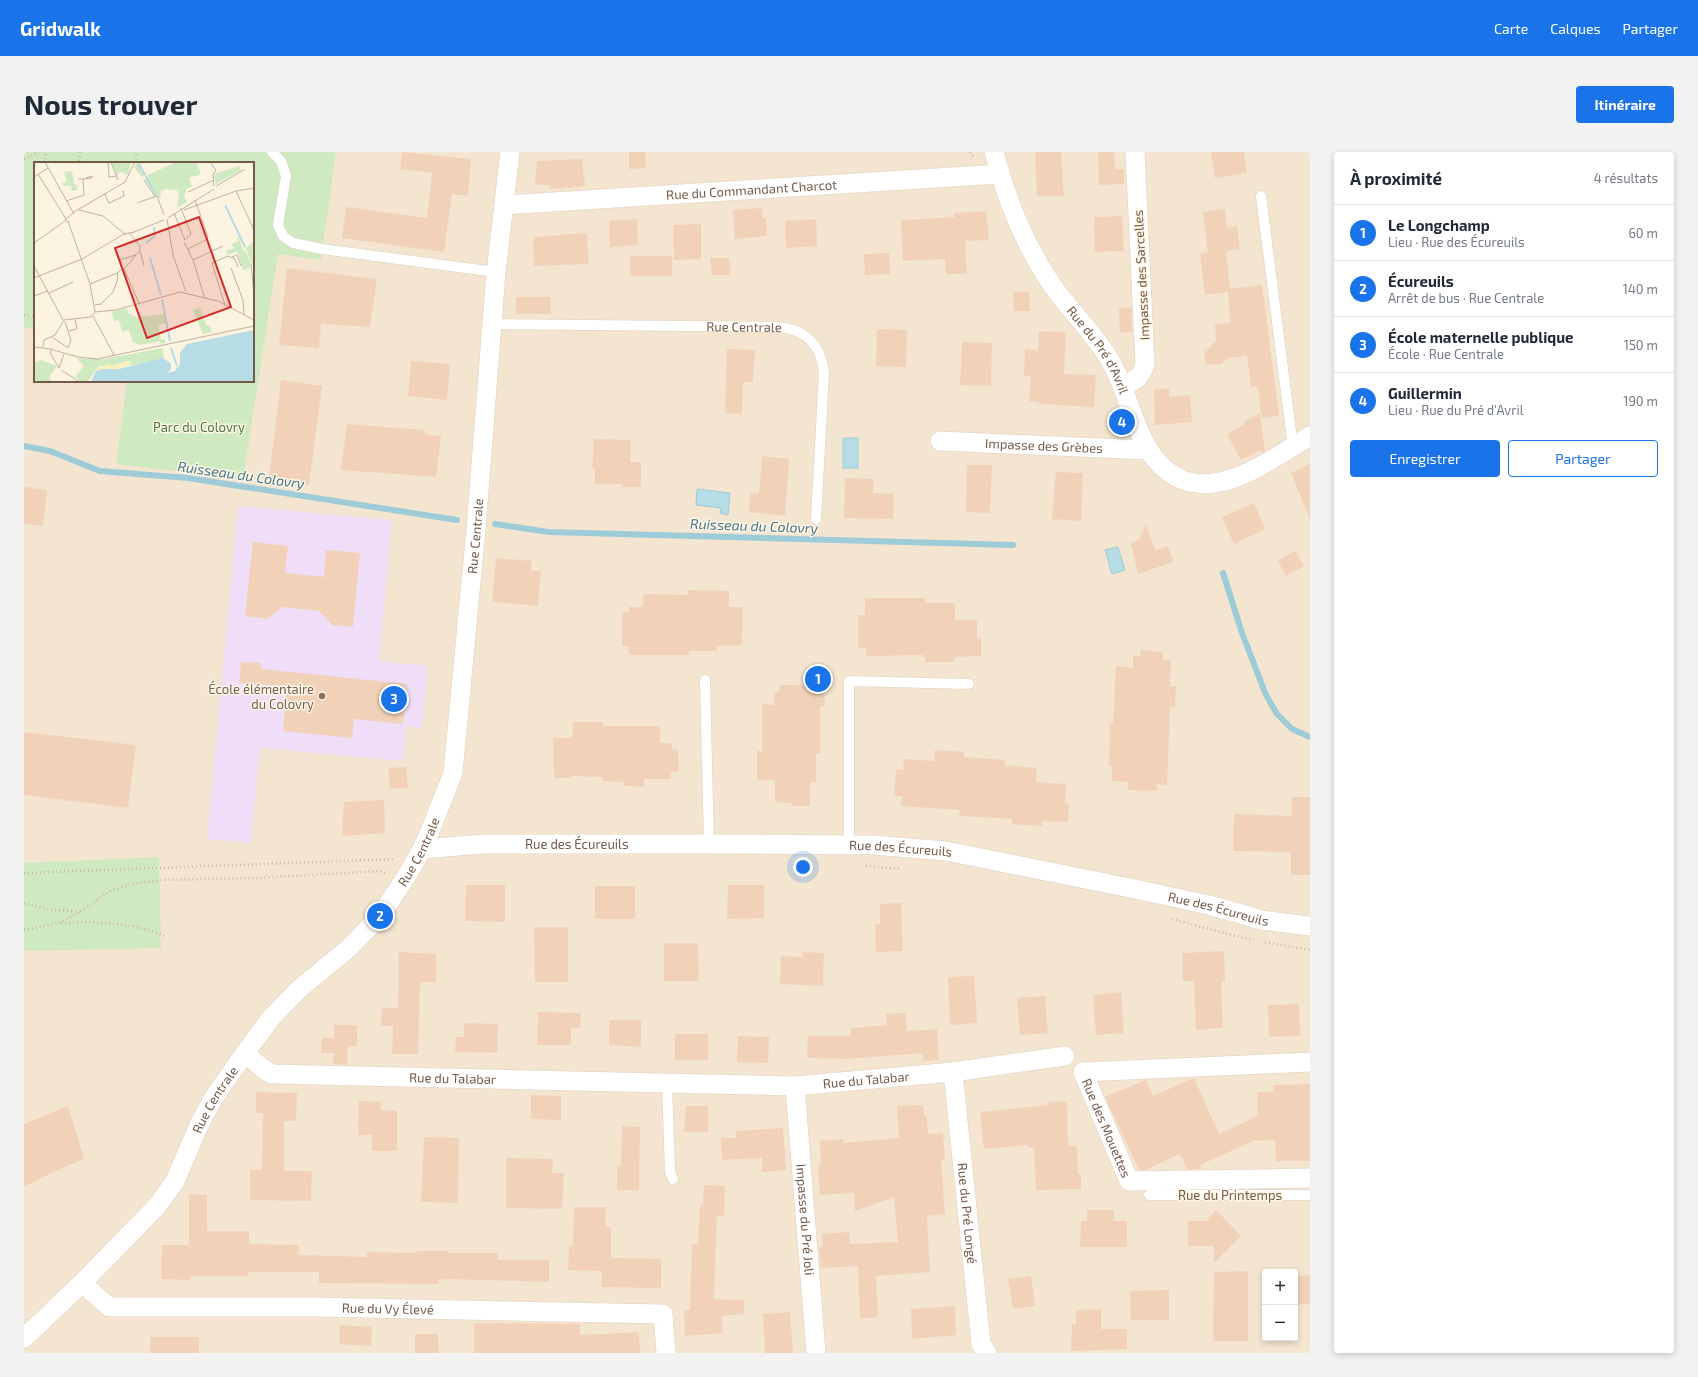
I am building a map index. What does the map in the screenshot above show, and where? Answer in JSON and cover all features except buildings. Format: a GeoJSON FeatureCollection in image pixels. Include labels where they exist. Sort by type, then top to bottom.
{"type":"FeatureCollection","features":[{"type":"Feature","properties":{"kind":"street","name":"Rue Centrale"},"geometry":{"type":"LineString","coordinates":[[24,1338],[82,1283],[158,1205],[178,1175],[199,1125],[214,1097],[245,1053],[272,1018],[298,990],[349,948],[380,916],[406,878],[430,831],[453,773],[476,529],[491,324],[510,152]]}},
{"type":"Feature","properties":{"kind":"street","name":"Rue du Pré d'Avril"},"geometry":{"type":"LineString","coordinates":[[994,152],[1013,212],[1027,241],[1052,284],[1111,361],[1123,386],[1147,450],[1159,465],[1183,480],[1196,483],[1214,484],[1237,477],[1293,447],[1310,436]]}},
{"type":"Feature","properties":{"kind":"street","name":"Impasse des Sarcelles"},"geometry":{"type":"LineString","coordinates":[[1123,386],[1134,381],[1142,374],[1145,364],[1135,152]]}},
{"type":"Feature","properties":{"kind":"street","name":"Rue du Commandant Charcot"},"geometry":{"type":"LineString","coordinates":[[504,205],[1000,174]]}},
{"type":"Feature","properties":{"kind":"street","name":"Impasse des Grèbes"},"geometry":{"type":"LineString","coordinates":[[940,440],[1147,450]]}},
{"type":"Feature","properties":{"kind":"street","name":"Rue des Écureuils"},"geometry":{"type":"LineString","coordinates":[[430,831],[483,844]]}},
{"type":"Feature","properties":{"kind":"street","name":"Rue des Écureuils"},"geometry":{"type":"LineString","coordinates":[[419,854],[483,844],[873,845],[946,851],[1209,905],[1262,920],[1310,926]]}},
{"type":"Feature","properties":{"kind":"street","name":"Rue du Talabar"},"geometry":{"type":"LineString","coordinates":[[245,1053],[262,1068],[272,1074],[795,1086],[954,1072],[1065,1056]]}},
{"type":"Feature","properties":{"kind":"street","name":"Rue des Mouettes"},"geometry":{"type":"LineString","coordinates":[[1310,1062],[1084,1072],[1129,1181],[1310,1178]]}},
{"type":"Feature","properties":{"kind":"street","name":"Rue du Pré Longé"},"geometry":{"type":"LineString","coordinates":[[954,1072],[981,1344],[987,1353]]}},
{"type":"Feature","properties":{"kind":"street","name":"Impasse du Pré Joli"},"geometry":{"type":"LineString","coordinates":[[795,1086],[816,1353]]}},
{"type":"Feature","properties":{"kind":"street","name":"Rue du Vy Élevé"},"geometry":{"type":"LineString","coordinates":[[82,1283],[109,1307],[314,1307],[663,1314],[666,1353]]}},
{"type":"Feature","properties":{"kind":"lane"},"geometry":{"type":"LineString","coordinates":[[272,152],[281,161],[286,176],[278,225],[283,236],[293,243],[322,249],[496,272]]}},
{"type":"Feature","properties":{"kind":"lane"},"geometry":{"type":"LineString","coordinates":[[1261,196],[1293,447]]}},
{"type":"Feature","properties":{"kind":"lane","name":"Rue Centrale"},"geometry":{"type":"LineString","coordinates":[[491,324],[779,327],[790,328],[799,332],[808,338],[820,354],[824,373],[816,519]]}},
{"type":"Feature","properties":{"kind":"lane"},"geometry":{"type":"LineString","coordinates":[[705,680],[709,844]]}},
{"type":"Feature","properties":{"kind":"lane"},"geometry":{"type":"LineString","coordinates":[[849,845],[849,681],[969,684]]}},
{"type":"Feature","properties":{"kind":"lane"},"geometry":{"type":"LineString","coordinates":[[667,1083],[670,1172],[673,1180]]}},
{"type":"Feature","properties":{"kind":"lane","name":"Rue du Printemps"},"geometry":{"type":"LineString","coordinates":[[1149,1195],[1310,1195]]}},
{"type":"Feature","properties":{"kind":"path"},"geometry":{"type":"LineString","coordinates":[[24,159],[39,152]]}},
{"type":"Feature","properties":{"kind":"path"},"geometry":{"type":"LineString","coordinates":[[45,162],[46,152]]}},
{"type":"Feature","properties":{"kind":"path"},"geometry":{"type":"LineString","coordinates":[[80,152],[80,162]]}},
{"type":"Feature","properties":{"kind":"path"},"geometry":{"type":"LineString","coordinates":[[135,162],[137,152]]}},
{"type":"Feature","properties":{"kind":"path"},"geometry":{"type":"LineString","coordinates":[[24,315],[34,317]]}},
{"type":"Feature","properties":{"kind":"path"},"geometry":{"type":"LineString","coordinates":[[24,873],[419,854]]}},
{"type":"Feature","properties":{"kind":"path"},"geometry":{"type":"LineString","coordinates":[[864,866],[904,869]]}},
{"type":"Feature","properties":{"kind":"path"},"geometry":{"type":"LineString","coordinates":[[59,923],[80,912],[110,891],[126,885],[146,882],[380,871],[406,878]]}},
{"type":"Feature","properties":{"kind":"path"},"geometry":{"type":"LineString","coordinates":[[24,903],[46,909],[80,912]]}},
{"type":"Feature","properties":{"kind":"path"},"geometry":{"type":"LineString","coordinates":[[1168,918],[1236,936],[1310,950]]}},
{"type":"Feature","properties":{"kind":"path"},"geometry":{"type":"LineString","coordinates":[[24,930],[59,923],[108,923],[133,926],[156,932],[167,937]]}},
{"type":"Feature","properties":{"kind":"shaded area"},"geometry":{"type":"Polygon","coordinates":[[[24,152],[1310,152],[1310,1353],[24,1353],[24,152]]]}},
{"type":"Feature","properties":{"kind":"shaded area","name":"École élémentaire du Colovry"},"geometry":{"type":"Polygon","coordinates":[[[238,506],[392,520],[379,661],[428,666],[422,728],[406,726],[403,761],[260,748],[251,843],[207,839],[238,506]]]}},
{"type":"Feature","properties":{"kind":"green space","name":"Parc du Colovry"},"geometry":{"type":"Polygon","coordinates":[[[24,152],[336,152],[321,260],[278,254],[243,479],[116,464],[127,382],[254,382],[254,162],[34,162],[34,329],[24,327],[24,152]]]}},
{"type":"Feature","properties":{"kind":"green space"},"geometry":{"type":"Polygon","coordinates":[[[159,857],[161,948],[24,951],[24,863],[159,857]]]}},
{"type":"Feature","properties":{"kind":"water"},"geometry":{"type":"Polygon","coordinates":[[[843,438],[858,438],[858,468],[843,468],[843,438]]]}},
{"type":"Feature","properties":{"kind":"water"},"geometry":{"type":"Polygon","coordinates":[[[697,489],[730,493],[728,515],[720,513],[721,508],[696,505],[697,489]]]}},
{"type":"Feature","properties":{"kind":"water"},"geometry":{"type":"Polygon","coordinates":[[[1118,547],[1125,570],[1112,574],[1105,550],[1118,547]]]}},
{"type":"Feature","properties":{"kind":"waterway","name":"Ruisseau du Colovry"},"geometry":{"type":"LineString","coordinates":[[24,446],[50,451],[100,471],[188,478],[457,520]]}},
{"type":"Feature","properties":{"kind":"waterway","name":"Ruisseau du Colovry"},"geometry":{"type":"LineString","coordinates":[[495,524],[549,532],[1013,545]]}},
{"type":"Feature","properties":{"kind":"waterway"},"geometry":{"type":"LineString","coordinates":[[1223,573],[1242,633],[1266,695],[1277,714],[1292,729],[1310,737]]}},
{"type":"Feature","properties":{"kind":"place","name":"Guillermin"},"geometry":{"type":"Point","coordinates":[1122,422]}},
{"type":"Feature","properties":{"kind":"place","name":"Le Longchamp"},"geometry":{"type":"Point","coordinates":[818,679]}},
{"type":"Feature","properties":{"kind":"place","name":"École élémentaire du Colovry"},"geometry":{"type":"Point","coordinates":[322,696]}},
{"type":"Feature","properties":{"kind":"place","name":"École maternelle publique"},"geometry":{"type":"Point","coordinates":[394,699]}},
{"type":"Feature","properties":{"kind":"place","name":"Écureuils"},"geometry":{"type":"Point","coordinates":[380,916]}}]}
